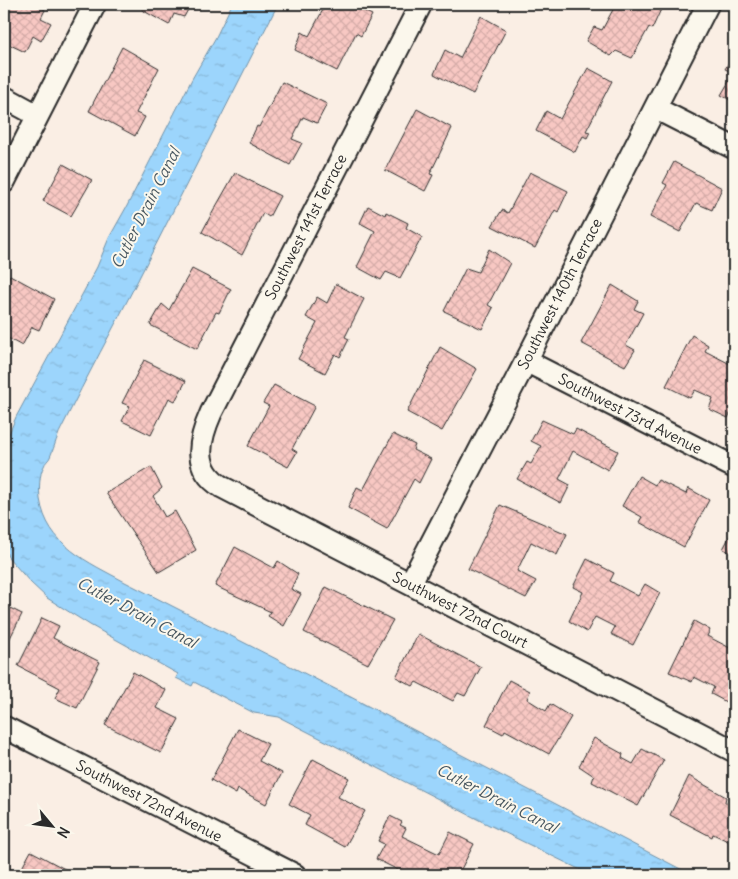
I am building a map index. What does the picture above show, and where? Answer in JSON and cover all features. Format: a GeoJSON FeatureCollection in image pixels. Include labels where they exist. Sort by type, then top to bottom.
{"type":"FeatureCollection","features":[{"type":"Feature","properties":{"kind":"street"},"geometry":{"type":"LineString","coordinates":[[4,182],[95,4]]}},
{"type":"Feature","properties":{"kind":"street","name":"Southwest 141st Terrace"},"geometry":{"type":"LineString","coordinates":[[201,454],[202,435],[211,413],[421,4]]}},
{"type":"Feature","properties":{"kind":"street","name":"Southwest 140th Terrace"},"geometry":{"type":"LineString","coordinates":[[410,584],[708,4]]}},
{"type":"Feature","properties":{"kind":"street"},"geometry":{"type":"LineString","coordinates":[[4,97],[37,115]]}},
{"type":"Feature","properties":{"kind":"street"},"geometry":{"type":"LineString","coordinates":[[655,108],[734,148]]}},
{"type":"Feature","properties":{"kind":"street","name":"Southwest 73rd Avenue"},"geometry":{"type":"LineString","coordinates":[[526,361],[734,467]]}},
{"type":"Feature","properties":{"kind":"street","name":"Southwest 72nd Court"},"geometry":{"type":"LineString","coordinates":[[201,454],[205,471],[214,482],[734,751]]}},
{"type":"Feature","properties":{"kind":"street","name":"Southwest 72nd Avenue"},"geometry":{"type":"LineString","coordinates":[[4,727],[295,875]]}},
{"type":"Feature","properties":{"kind":"water","name":"Cutler Drain Canal"},"geometry":{"type":"Polygon","coordinates":[[[232,4],[278,4],[42,469],[40,499],[44,515],[51,529],[71,550],[97,567],[692,875],[591,875],[481,821],[279,717],[254,713],[194,682],[192,686],[176,678],[178,674],[90,625],[47,598],[8,557],[4,545],[4,446],[16,417],[97,267],[109,238],[232,4]]]}},
{"type":"Feature","properties":{"kind":"building"},"geometry":{"type":"Polygon","coordinates":[[[4,4],[34,4],[45,10],[41,18],[51,23],[41,41],[33,36],[25,52],[4,42],[6,38],[4,37],[4,4]]]}},
{"type":"Feature","properties":{"kind":"building"},"geometry":{"type":"Polygon","coordinates":[[[145,4],[191,4],[184,17],[174,14],[169,25],[142,10],[145,4]]]}},
{"type":"Feature","properties":{"kind":"building"},"geometry":{"type":"Polygon","coordinates":[[[326,4],[349,4],[372,15],[361,36],[356,33],[337,71],[295,50],[302,32],[309,36],[326,4]]]}},
{"type":"Feature","properties":{"kind":"building"},"geometry":{"type":"Polygon","coordinates":[[[616,4],[656,4],[662,7],[652,29],[649,27],[632,58],[616,51],[611,56],[586,41],[594,27],[602,30],[616,4]]]}},
{"type":"Feature","properties":{"kind":"building"},"geometry":{"type":"Polygon","coordinates":[[[481,16],[506,30],[473,94],[434,74],[445,50],[460,58],[481,16]]]}},
{"type":"Feature","properties":{"kind":"building"},"geometry":{"type":"Polygon","coordinates":[[[122,47],[159,68],[136,113],[145,117],[135,136],[89,111],[122,47]]]}},
{"type":"Feature","properties":{"kind":"building"},"geometry":{"type":"Polygon","coordinates":[[[734,54],[734,73],[725,69],[734,54]]]}},
{"type":"Feature","properties":{"kind":"building"},"geometry":{"type":"Polygon","coordinates":[[[588,68],[612,81],[586,131],[590,132],[587,138],[583,136],[575,152],[536,131],[546,111],[560,119],[588,68]]]}},
{"type":"Feature","properties":{"kind":"building"},"geometry":{"type":"Polygon","coordinates":[[[734,73],[734,102],[721,95],[734,73]]]}},
{"type":"Feature","properties":{"kind":"building"},"geometry":{"type":"Polygon","coordinates":[[[282,82],[327,104],[317,123],[303,117],[292,139],[302,143],[290,165],[249,143],[282,82]]]}},
{"type":"Feature","properties":{"kind":"building"},"geometry":{"type":"Polygon","coordinates":[[[417,109],[452,128],[430,174],[433,175],[425,191],[385,170],[417,109]]]}},
{"type":"Feature","properties":{"kind":"building"},"geometry":{"type":"Polygon","coordinates":[[[674,162],[722,188],[712,210],[696,203],[680,232],[650,217],[667,185],[663,183],[674,162]]]}},
{"type":"Feature","properties":{"kind":"building"},"geometry":{"type":"Polygon","coordinates":[[[63,164],[92,180],[71,216],[43,201],[63,164]]]}},
{"type":"Feature","properties":{"kind":"building"},"geometry":{"type":"Polygon","coordinates":[[[530,172],[568,191],[558,212],[555,210],[535,248],[492,226],[502,210],[508,213],[530,172]]]}},
{"type":"Feature","properties":{"kind":"building"},"geometry":{"type":"Polygon","coordinates":[[[235,173],[280,196],[269,217],[263,213],[242,255],[202,232],[235,173]]]}},
{"type":"Feature","properties":{"kind":"building"},"geometry":{"type":"Polygon","coordinates":[[[368,206],[385,215],[386,212],[408,223],[406,228],[422,237],[400,278],[386,272],[381,280],[357,267],[375,231],[360,223],[368,206]]]}},
{"type":"Feature","properties":{"kind":"building"},"geometry":{"type":"Polygon","coordinates":[[[489,249],[510,263],[488,305],[493,308],[482,329],[444,311],[466,268],[478,272],[489,249]]]}},
{"type":"Feature","properties":{"kind":"building"},"geometry":{"type":"Polygon","coordinates":[[[192,269],[231,289],[219,313],[216,312],[197,349],[150,325],[162,304],[169,310],[192,269]]]}},
{"type":"Feature","properties":{"kind":"building"},"geometry":{"type":"Polygon","coordinates":[[[10,275],[54,299],[39,330],[32,327],[22,346],[4,336],[4,288],[10,275]]]}},
{"type":"Feature","properties":{"kind":"building"},"geometry":{"type":"Polygon","coordinates":[[[336,284],[364,299],[345,337],[349,339],[340,357],[335,354],[325,373],[298,359],[317,323],[306,317],[317,297],[327,303],[336,284]]]}},
{"type":"Feature","properties":{"kind":"building"},"geometry":{"type":"Polygon","coordinates":[[[612,285],[638,301],[634,309],[643,313],[626,345],[635,350],[625,366],[581,343],[612,285]]]}},
{"type":"Feature","properties":{"kind":"building"},"geometry":{"type":"Polygon","coordinates":[[[692,335],[708,345],[705,351],[734,366],[734,406],[728,418],[709,409],[713,398],[695,390],[690,398],[666,386],[692,335]]]}},
{"type":"Feature","properties":{"kind":"building"},"geometry":{"type":"Polygon","coordinates":[[[440,347],[477,369],[442,431],[407,412],[440,347]]]}},
{"type":"Feature","properties":{"kind":"building"},"geometry":{"type":"Polygon","coordinates":[[[144,360],[186,381],[175,401],[169,398],[151,435],[122,421],[130,406],[122,403],[144,360]]]}},
{"type":"Feature","properties":{"kind":"building"},"geometry":{"type":"Polygon","coordinates":[[[274,385],[315,406],[292,449],[297,452],[288,467],[248,446],[269,406],[263,403],[274,385]]]}},
{"type":"Feature","properties":{"kind":"building"},"geometry":{"type":"Polygon","coordinates":[[[542,420],[573,434],[576,429],[618,451],[608,470],[573,451],[559,479],[570,485],[561,503],[517,479],[527,462],[531,464],[541,446],[531,441],[542,420]]]}},
{"type":"Feature","properties":{"kind":"building"},"geometry":{"type":"Polygon","coordinates":[[[393,434],[415,445],[413,450],[431,459],[419,483],[414,479],[387,529],[348,508],[357,487],[363,490],[393,434]]]}},
{"type":"Feature","properties":{"kind":"building"},"geometry":{"type":"Polygon","coordinates":[[[151,467],[162,488],[153,496],[165,517],[175,511],[196,550],[159,572],[106,493],[151,467]]]}},
{"type":"Feature","properties":{"kind":"building"},"geometry":{"type":"Polygon","coordinates":[[[639,476],[655,485],[658,480],[686,494],[688,488],[709,500],[684,547],[639,522],[642,517],[622,506],[639,476]]]}},
{"type":"Feature","properties":{"kind":"building"},"geometry":{"type":"Polygon","coordinates":[[[500,505],[567,534],[557,555],[531,542],[517,571],[536,581],[526,598],[468,569],[500,505]]]}},
{"type":"Feature","properties":{"kind":"building"},"geometry":{"type":"Polygon","coordinates":[[[734,528],[734,554],[723,549],[734,528]]]}},
{"type":"Feature","properties":{"kind":"building"},"geometry":{"type":"Polygon","coordinates":[[[235,547],[274,568],[278,561],[298,574],[291,589],[301,594],[284,626],[268,616],[271,612],[215,586],[235,547]]]}},
{"type":"Feature","properties":{"kind":"building"},"geometry":{"type":"Polygon","coordinates":[[[587,559],[614,573],[610,581],[638,596],[645,584],[660,593],[633,645],[611,634],[615,627],[595,617],[587,632],[569,621],[583,592],[573,587],[587,559]]]}},
{"type":"Feature","properties":{"kind":"building"},"geometry":{"type":"Polygon","coordinates":[[[326,587],[393,620],[368,664],[304,632],[326,587]]]}},
{"type":"Feature","properties":{"kind":"building"},"geometry":{"type":"Polygon","coordinates":[[[4,605],[22,614],[4,650],[4,605]]]}},
{"type":"Feature","properties":{"kind":"building"},"geometry":{"type":"Polygon","coordinates":[[[42,618],[59,626],[53,638],[100,662],[77,708],[55,698],[60,688],[18,666],[42,618]]]}},
{"type":"Feature","properties":{"kind":"building"},"geometry":{"type":"Polygon","coordinates":[[[694,621],[710,630],[707,636],[734,650],[734,691],[728,703],[711,694],[714,687],[694,677],[692,682],[669,672],[694,621]]]}},
{"type":"Feature","properties":{"kind":"building"},"geometry":{"type":"Polygon","coordinates":[[[418,634],[481,667],[465,696],[458,693],[453,701],[416,682],[413,686],[396,677],[418,634]]]}},
{"type":"Feature","properties":{"kind":"building"},"geometry":{"type":"Polygon","coordinates":[[[133,672],[166,690],[157,708],[179,719],[161,753],[105,725],[133,672]]]}},
{"type":"Feature","properties":{"kind":"building"},"geometry":{"type":"Polygon","coordinates":[[[509,680],[530,691],[527,699],[546,711],[550,704],[571,717],[549,754],[505,730],[503,734],[486,725],[509,680]]]}},
{"type":"Feature","properties":{"kind":"building"},"geometry":{"type":"Polygon","coordinates":[[[238,729],[268,744],[259,761],[282,773],[266,804],[238,789],[236,794],[211,780],[238,729]]]}},
{"type":"Feature","properties":{"kind":"building"},"geometry":{"type":"Polygon","coordinates":[[[594,738],[623,754],[622,758],[633,764],[642,749],[664,760],[638,806],[592,782],[594,776],[579,766],[594,738]]]}},
{"type":"Feature","properties":{"kind":"building"},"geometry":{"type":"Polygon","coordinates":[[[313,759],[349,778],[338,797],[365,811],[345,847],[305,825],[310,815],[289,804],[313,759]]]}},
{"type":"Feature","properties":{"kind":"building"},"geometry":{"type":"Polygon","coordinates":[[[689,776],[726,797],[725,802],[729,803],[732,796],[734,797],[734,844],[713,834],[712,837],[670,815],[689,776]]]}},
{"type":"Feature","properties":{"kind":"building"},"geometry":{"type":"Polygon","coordinates":[[[390,816],[402,822],[400,825],[406,828],[402,836],[439,854],[450,832],[474,844],[458,875],[408,875],[376,859],[384,844],[378,841],[390,816]]]}},
{"type":"Feature","properties":{"kind":"building"},"geometry":{"type":"Polygon","coordinates":[[[31,851],[76,875],[18,875],[31,851]]]}}]}
